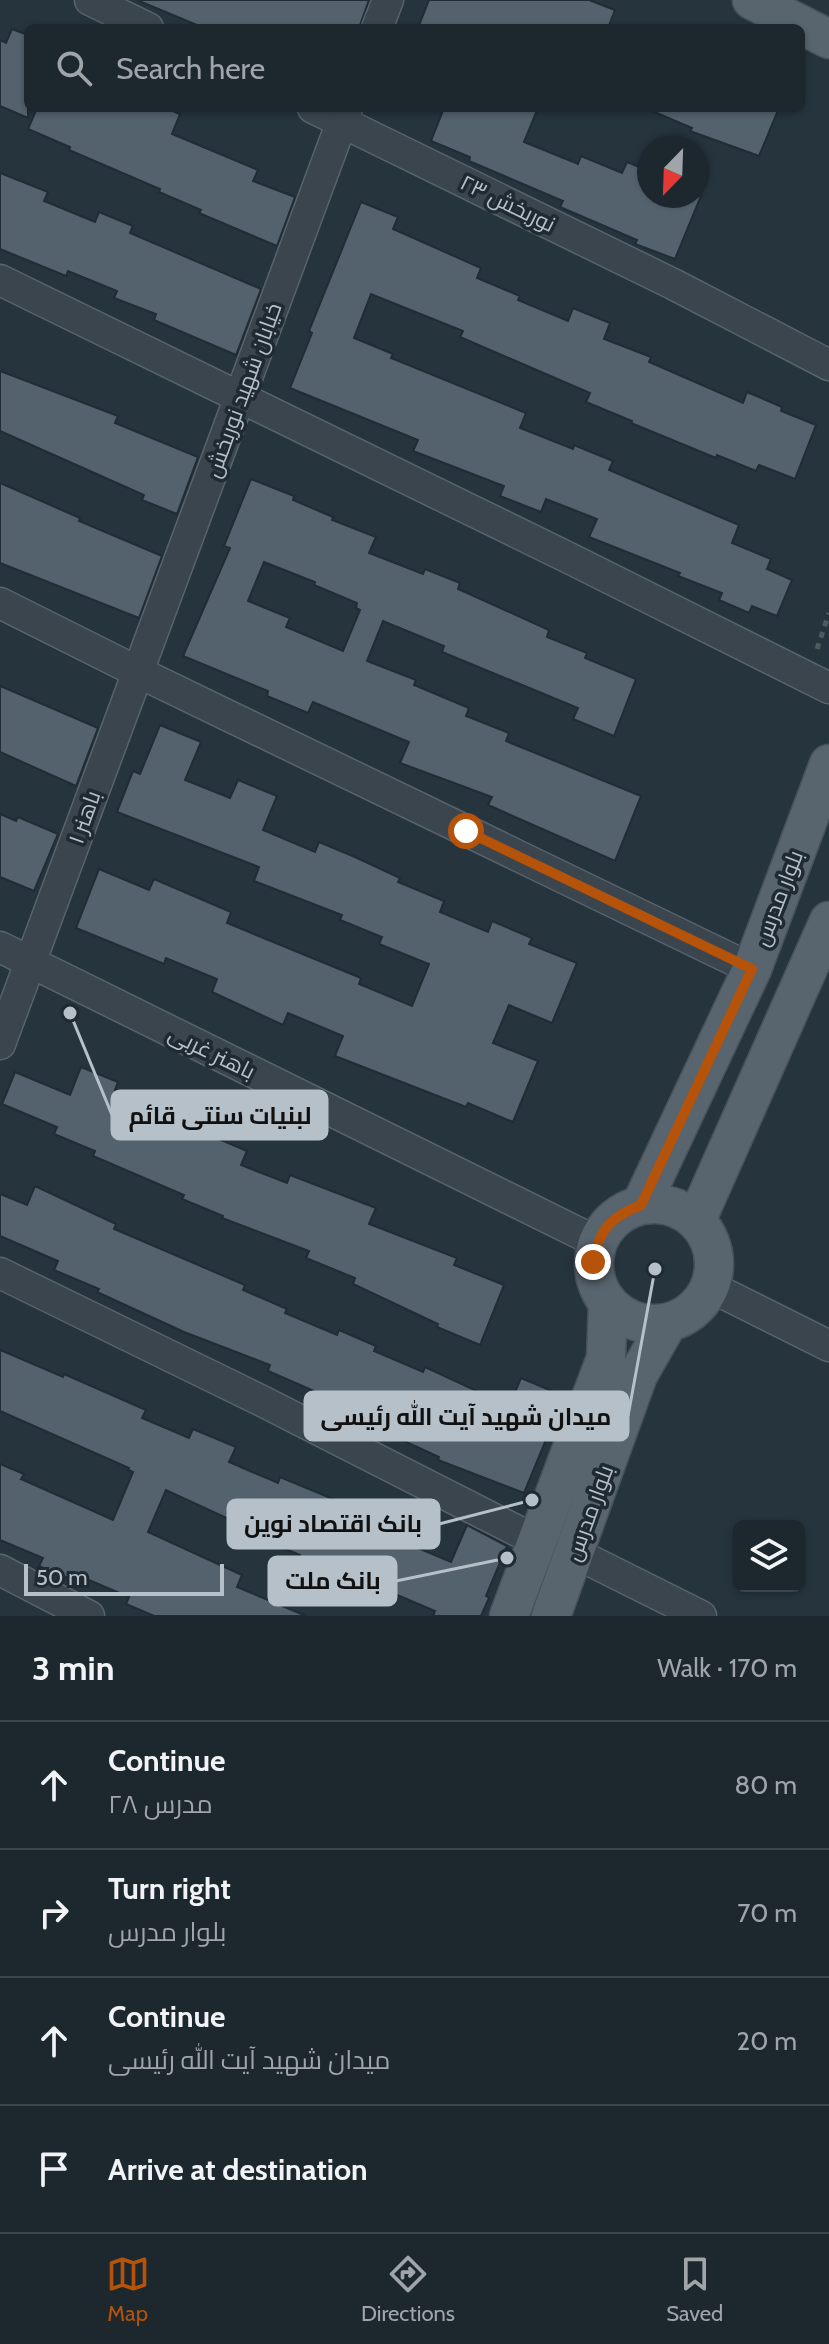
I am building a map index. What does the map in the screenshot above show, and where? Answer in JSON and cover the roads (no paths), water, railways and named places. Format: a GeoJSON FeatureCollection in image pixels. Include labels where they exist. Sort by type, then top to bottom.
{"type":"FeatureCollection","features":[{"type":"Feature","properties":{"kind":"main road"},"geometry":{"type":"LineString","coordinates":[[752,0],[799,24]]}},
{"type":"Feature","properties":{"kind":"main road"},"geometry":{"type":"LineString","coordinates":[[805,27],[829,39]]}},
{"type":"Feature","properties":{"kind":"main road","name":"بلوار مدرس"},"geometry":{"type":"LineString","coordinates":[[641,1205],[752,969],[829,764]]}},
{"type":"Feature","properties":{"kind":"main road"},"geometry":{"type":"LineString","coordinates":[[696,1221],[829,921]]}},
{"type":"Feature","properties":{"kind":"main road"},"geometry":{"type":"LineString","coordinates":[[661,1204],[680,1209],[696,1221],[708,1235],[715,1270],[711,1287],[693,1310],[667,1324],[635,1322],[608,1303],[596,1283],[593,1262],[597,1242],[607,1225],[623,1212],[641,1205],[661,1204]]}},
{"type":"Feature","properties":{"kind":"main road","name":"بلوار مدرس"},"geometry":{"type":"LineString","coordinates":[[509,1616],[606,1358],[608,1303]]}},
{"type":"Feature","properties":{"kind":"main road","name":"بلوار مدرس"},"geometry":{"type":"LineString","coordinates":[[551,1616],[638,1375],[667,1324]]}},
{"type":"Feature","properties":{"kind":"street"},"geometry":{"type":"LineString","coordinates":[[379,24],[388,0]]}},
{"type":"Feature","properties":{"kind":"street"},"geometry":{"type":"LineString","coordinates":[[92,1],[140,24]]}},
{"type":"Feature","properties":{"kind":"street","name":"نوربخش ۲۳"},"geometry":{"type":"LineString","coordinates":[[345,115],[829,365]]}},
{"type":"Feature","properties":{"kind":"street","name":"خیابان شهید نوربخش"},"geometry":{"type":"LineString","coordinates":[[138,672],[345,115]]}},
{"type":"Feature","properties":{"kind":"street"},"geometry":{"type":"LineString","coordinates":[[0,280],[829,688]]}},
{"type":"Feature","properties":{"kind":"street"},"geometry":{"type":"LineString","coordinates":[[0,603],[752,969]]}},
{"type":"Feature","properties":{"kind":"street","name":"باهنر ۱"},"geometry":{"type":"LineString","coordinates":[[0,1044],[138,672]]}},
{"type":"Feature","properties":{"kind":"street","name":"باهنر غربی"},"geometry":{"type":"LineString","coordinates":[[0,947],[597,1242]]}},
{"type":"Feature","properties":{"kind":"street"},"geometry":{"type":"LineString","coordinates":[[0,1273],[262,1401],[537,1541]]}},
{"type":"Feature","properties":{"kind":"street"},"geometry":{"type":"LineString","coordinates":[[711,1287],[829,1346]]}},
{"type":"Feature","properties":{"kind":"street"},"geometry":{"type":"LineString","coordinates":[[575,1553],[701,1616]]}},
{"type":"Feature","properties":{"kind":"street"},"geometry":{"type":"LineString","coordinates":[[0,1570],[89,1616]]}},
{"type":"Feature","properties":{"kind":"place","name":"لبنیات سنتی قائم"},"geometry":{"type":"Point","coordinates":[70,1013]}},
{"type":"Feature","properties":{"kind":"place","name":"میدان شهید آیت الله رئیسی"},"geometry":{"type":"Point","coordinates":[655,1269]}},
{"type":"Feature","properties":{"kind":"place","name":"بانک اقتصاد نوین"},"geometry":{"type":"Point","coordinates":[532,1500]}},
{"type":"Feature","properties":{"kind":"place","name":"بانک ملت"},"geometry":{"type":"Point","coordinates":[507,1558]}}]}
